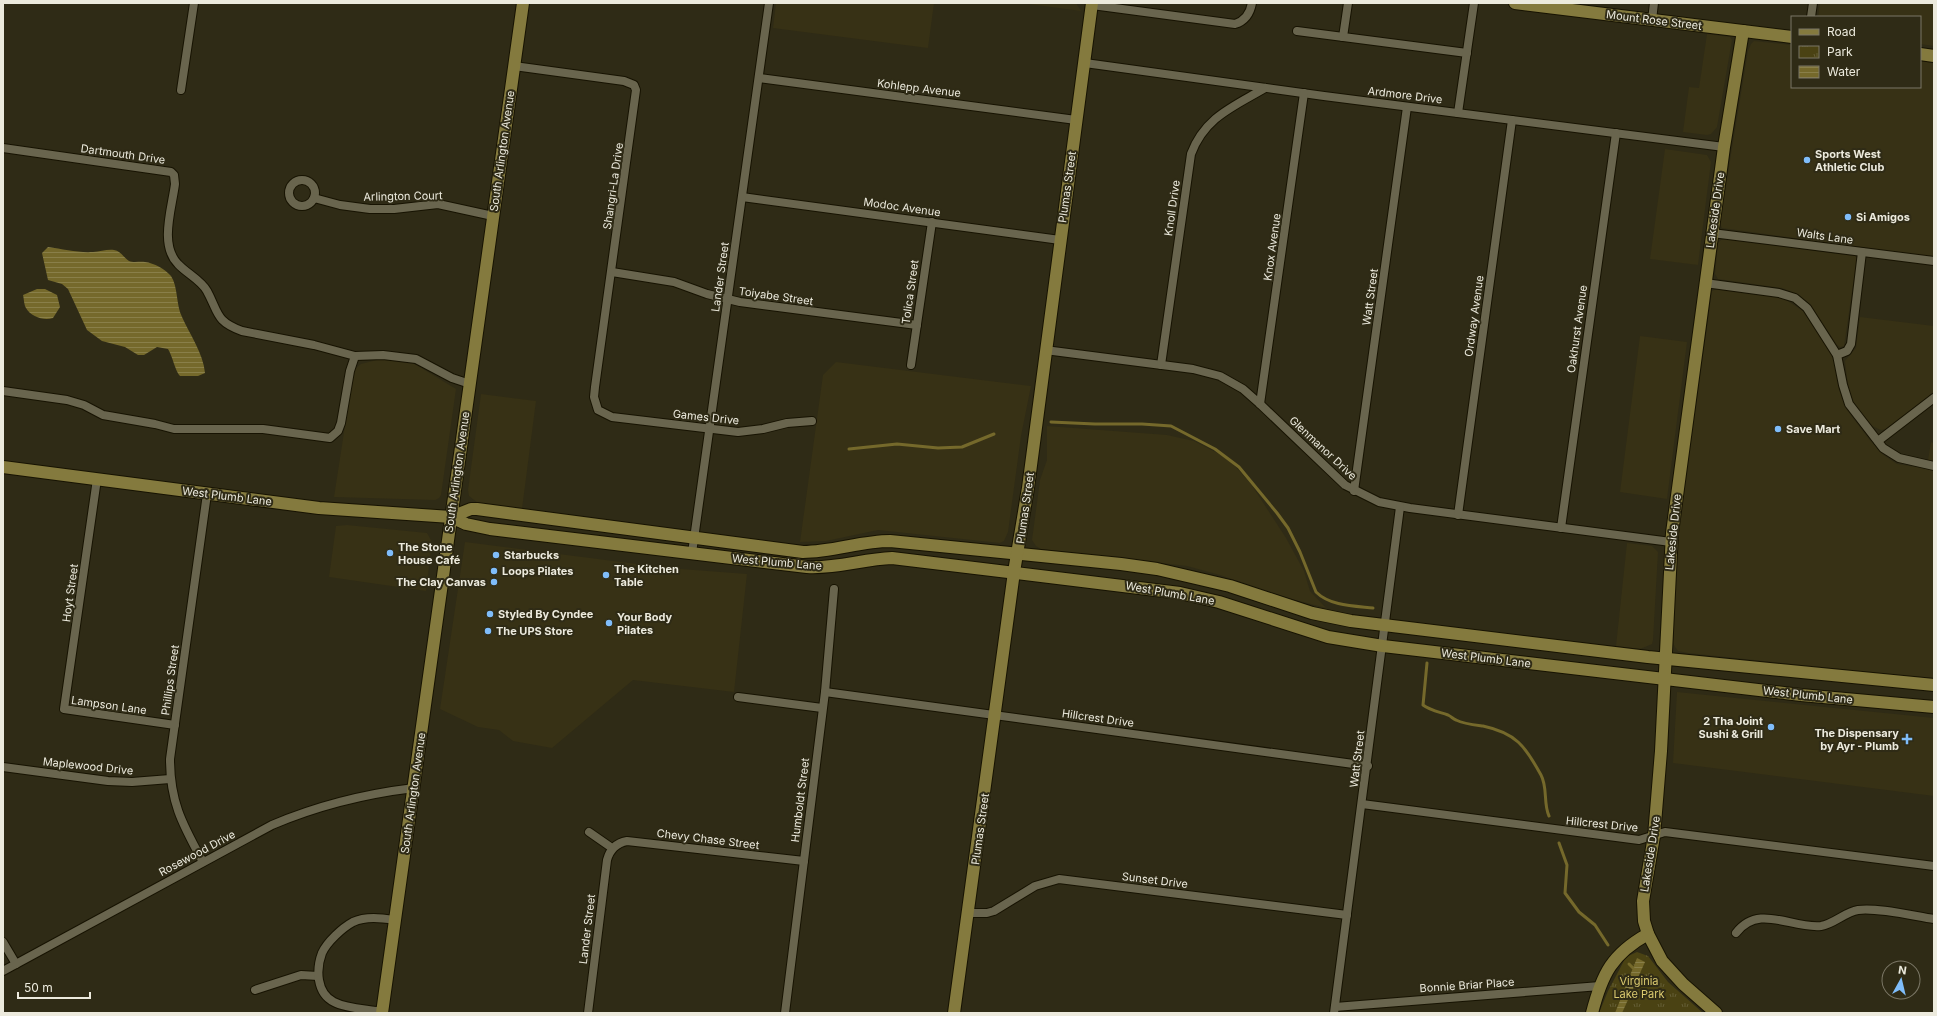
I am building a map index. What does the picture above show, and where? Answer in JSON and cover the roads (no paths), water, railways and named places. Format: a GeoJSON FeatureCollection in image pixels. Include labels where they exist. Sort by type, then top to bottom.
{"type":"FeatureCollection","features":[{"type":"Feature","properties":{"kind":"main road","name":"South Arlington Avenue"},"geometry":{"type":"LineString","coordinates":[[382,1012],[523,3]]}},
{"type":"Feature","properties":{"kind":"main road","name":"Mount Rose Street"},"geometry":{"type":"LineString","coordinates":[[1515,3],[1791,37]]}},
{"type":"Feature","properties":{"kind":"main road","name":"Plumas Street"},"geometry":{"type":"LineString","coordinates":[[954,1013],[1092,4]]}},
{"type":"Feature","properties":{"kind":"main road","name":"Lakeside Drive"},"geometry":{"type":"LineString","coordinates":[[1716,1013],[1672,973],[1654,948],[1644,921],[1642,901],[1654,836],[1661,751],[1664,659],[1671,542],[1724,147],[1743,31]]}},
{"type":"Feature","properties":{"kind":"main road"},"geometry":{"type":"LineString","coordinates":[[1921,54],[1934,56]]}},
{"type":"Feature","properties":{"kind":"main road","name":"West Plumb Lane"},"geometry":{"type":"LineString","coordinates":[[3,467],[319,508],[451,517],[466,524],[490,529],[818,568],[892,558],[1127,585],[1188,594],[1219,602],[1328,637],[1383,646],[1829,698],[1934,707]]}},
{"type":"Feature","properties":{"kind":"main road","name":"West Plumb Lane"},"geometry":{"type":"LineString","coordinates":[[451,517],[477,509],[695,536],[804,552],[816,552],[877,541],[890,541],[1121,564],[1185,575],[1230,586],[1318,615],[1385,626],[1664,659],[1934,685]]}},
{"type":"Feature","properties":{"kind":"main road"},"geometry":{"type":"LineString","coordinates":[[1592,1013],[1600,986],[1611,965],[1621,952],[1648,934]]}},
{"type":"Feature","properties":{"kind":"street"},"geometry":{"type":"LineString","coordinates":[[181,90],[194,3]]}},
{"type":"Feature","properties":{"kind":"street","name":"Lander Street"},"geometry":{"type":"LineString","coordinates":[[692,553],[769,3]]}},
{"type":"Feature","properties":{"kind":"street"},"geometry":{"type":"LineString","coordinates":[[1092,4],[1235,24],[1240,23],[1251,12],[1252,3]]}},
{"type":"Feature","properties":{"kind":"street"},"geometry":{"type":"LineString","coordinates":[[1343,37],[1348,3]]}},
{"type":"Feature","properties":{"kind":"street"},"geometry":{"type":"LineString","coordinates":[[1458,113],[1474,3]]}},
{"type":"Feature","properties":{"kind":"street"},"geometry":{"type":"LineString","coordinates":[[1652,20],[1654,3]]}},
{"type":"Feature","properties":{"kind":"street"},"geometry":{"type":"LineString","coordinates":[[1811,16],[1813,3]]}},
{"type":"Feature","properties":{"kind":"street"},"geometry":{"type":"LineString","coordinates":[[1297,31],[1467,53]]}},
{"type":"Feature","properties":{"kind":"street","name":"Ardmore Drive"},"geometry":{"type":"LineString","coordinates":[[1084,63],[1407,107],[1724,147]]}},
{"type":"Feature","properties":{"kind":"street","name":"Shangri-La Drive"},"geometry":{"type":"LineString","coordinates":[[514,66],[624,81],[634,86],[636,90],[595,392],[595,405],[598,410]]}},
{"type":"Feature","properties":{"kind":"street","name":"Kohlepp Avenue"},"geometry":{"type":"LineString","coordinates":[[759,78],[1076,120]]}},
{"type":"Feature","properties":{"kind":"street","name":"Knoll Drive"},"geometry":{"type":"LineString","coordinates":[[1161,365],[1189,163],[1193,150],[1199,136],[1212,121],[1265,88]]}},
{"type":"Feature","properties":{"kind":"street","name":"Knox Avenue"},"geometry":{"type":"LineString","coordinates":[[1260,404],[1304,93]]}},
{"type":"Feature","properties":{"kind":"street","name":"Watt Street"},"geometry":{"type":"LineString","coordinates":[[1354,491],[1407,107]]}},
{"type":"Feature","properties":{"kind":"street","name":"Ordway Avenue"},"geometry":{"type":"LineString","coordinates":[[1458,515],[1512,120]]}},
{"type":"Feature","properties":{"kind":"street","name":"Oakhurst Avenue"},"geometry":{"type":"LineString","coordinates":[[1561,528],[1616,133]]}},
{"type":"Feature","properties":{"kind":"street","name":"Dartmouth Drive"},"geometry":{"type":"LineString","coordinates":[[3,148],[171,172],[174,175],[175,184],[167,238],[168,251],[175,261],[204,288],[214,308],[222,319],[242,331],[314,345],[355,356],[383,354],[416,360],[452,378],[470,384]]}},
{"type":"Feature","properties":{"kind":"street","name":"Modoc Avenue"},"geometry":{"type":"LineString","coordinates":[[742,196],[1060,240]]}},
{"type":"Feature","properties":{"kind":"street","name":"Arlington Court"},"geometry":{"type":"LineString","coordinates":[[314,198],[340,206],[370,209],[394,209],[438,204],[493,216]]}},
{"type":"Feature","properties":{"kind":"street","name":"Tolica Street"},"geometry":{"type":"LineString","coordinates":[[911,365],[932,222]]}},
{"type":"Feature","properties":{"kind":"street","name":"Walts Lane"},"geometry":{"type":"LineString","coordinates":[[1712,233],[1934,261]]}},
{"type":"Feature","properties":{"kind":"street"},"geometry":{"type":"LineString","coordinates":[[1837,355],[1847,351],[1851,344],[1862,252]]}},
{"type":"Feature","properties":{"kind":"street","name":"Toiyabe Street"},"geometry":{"type":"LineString","coordinates":[[612,272],[674,282],[740,302],[917,325]]}},
{"type":"Feature","properties":{"kind":"street"},"geometry":{"type":"LineString","coordinates":[[1705,283],[1779,293],[1795,298],[1807,308],[1837,355],[1843,385],[1849,404],[1878,441],[1890,454],[1898,458],[1934,466]]}},
{"type":"Feature","properties":{"kind":"street","name":"Glenmanor Drive"},"geometry":{"type":"LineString","coordinates":[[1045,350],[1204,371],[1220,376],[1243,389],[1336,478],[1354,491],[1378,502],[1400,507],[1458,515],[1671,542]]}},
{"type":"Feature","properties":{"kind":"street"},"geometry":{"type":"LineString","coordinates":[[3,391],[67,400],[84,405],[103,415],[155,424],[174,429],[262,429],[330,438],[338,431],[341,423],[349,375],[355,356]]}},
{"type":"Feature","properties":{"kind":"street"},"geometry":{"type":"LineString","coordinates":[[1878,441],[1934,398]]}},
{"type":"Feature","properties":{"kind":"street","name":"Games Drive"},"geometry":{"type":"LineString","coordinates":[[598,410],[612,417],[709,430],[749,432],[787,423],[812,421]]}},
{"type":"Feature","properties":{"kind":"street","name":"Hoyt Street"},"geometry":{"type":"LineString","coordinates":[[64,709],[97,480]]}},
{"type":"Feature","properties":{"kind":"street","name":"Phillips Street"},"geometry":{"type":"LineString","coordinates":[[203,862],[179,816],[173,799],[170,779],[170,759],[207,494]]}},
{"type":"Feature","properties":{"kind":"street","name":"Watt Street"},"geometry":{"type":"LineString","coordinates":[[1335,1010],[1368,766],[1400,507]]}},
{"type":"Feature","properties":{"kind":"street","name":"Humboldt Street"},"geometry":{"type":"LineString","coordinates":[[785,1013],[824,692],[834,589]]}},
{"type":"Feature","properties":{"kind":"street","name":"Hillcrest Drive"},"geometry":{"type":"LineString","coordinates":[[824,692],[995,714],[1368,766]]}},
{"type":"Feature","properties":{"kind":"street"},"geometry":{"type":"LineString","coordinates":[[738,697],[822,708]]}},
{"type":"Feature","properties":{"kind":"street","name":"Lampson Lane"},"geometry":{"type":"LineString","coordinates":[[64,709],[175,725]]}},
{"type":"Feature","properties":{"kind":"street","name":"Maplewood Drive"},"geometry":{"type":"LineString","coordinates":[[3,767],[108,781],[132,782],[170,779]]}},
{"type":"Feature","properties":{"kind":"street","name":"Rosewood Drive"},"geometry":{"type":"LineString","coordinates":[[3,971],[272,825],[305,811],[351,798],[414,788]]}},
{"type":"Feature","properties":{"kind":"street","name":"Hillcrest Drive"},"geometry":{"type":"LineString","coordinates":[[1362,804],[1639,840],[1665,832],[1934,866]]}},
{"type":"Feature","properties":{"kind":"street"},"geometry":{"type":"LineString","coordinates":[[589,832],[612,848]]}},
{"type":"Feature","properties":{"kind":"street","name":"Chevy Chase Street"},"geometry":{"type":"LineString","coordinates":[[612,848],[627,841],[804,861]]}},
{"type":"Feature","properties":{"kind":"street","name":"Lander Street"},"geometry":{"type":"LineString","coordinates":[[588,1013],[607,860],[612,848]]}},
{"type":"Feature","properties":{"kind":"street","name":"Sunset Drive"},"geometry":{"type":"LineString","coordinates":[[968,913],[987,913],[994,911],[1035,886],[1059,879],[1347,915]]}},
{"type":"Feature","properties":{"kind":"street"},"geometry":{"type":"LineString","coordinates":[[1736,933],[1741,927],[1755,918],[1821,926],[1858,910],[1873,910],[1934,919]]}},
{"type":"Feature","properties":{"kind":"street"},"geometry":{"type":"LineString","coordinates":[[382,1012],[334,1003],[322,992],[318,976],[322,953],[326,946],[347,926],[367,918],[395,920]]}},
{"type":"Feature","properties":{"kind":"street"},"geometry":{"type":"LineString","coordinates":[[3,942],[16,964]]}},
{"type":"Feature","properties":{"kind":"street"},"geometry":{"type":"LineString","coordinates":[[255,990],[301,975],[318,976]]}},
{"type":"Feature","properties":{"kind":"street","name":"Bonnie Briar Place"},"geometry":{"type":"LineString","coordinates":[[1335,1010],[1600,986]]}},
{"type":"Feature","properties":{"kind":"water"},"geometry":{"type":"Polygon","coordinates":[[[48,247],[82,252],[114,250],[119,252],[129,261],[156,265],[166,271],[173,280],[180,312],[202,358],[205,373],[198,376],[180,376],[168,349],[157,347],[144,355],[138,355],[125,347],[102,341],[87,330],[68,289],[62,284],[48,280],[42,253],[48,247]]]}},
{"type":"Feature","properties":{"kind":"water"},"geometry":{"type":"Polygon","coordinates":[[[37,289],[45,289],[57,295],[60,307],[53,318],[38,318],[31,314],[26,308],[23,295],[37,289]]]}},
{"type":"Feature","properties":{"kind":"water"},"geometry":{"type":"Polygon","coordinates":[[[1637,958],[1645,962],[1622,1013],[1615,1013],[1637,958]]]}},
{"type":"Feature","properties":{"kind":"waterway"},"geometry":{"type":"LineString","coordinates":[[1051,422],[1171,426],[1215,449],[1239,467],[1288,528],[1300,552],[1316,592],[1322,597],[1335,603],[1373,608]]}},
{"type":"Feature","properties":{"kind":"waterway"},"geometry":{"type":"LineString","coordinates":[[849,449],[897,444],[938,448],[962,447],[994,434]]}},
{"type":"Feature","properties":{"kind":"waterway"},"geometry":{"type":"LineString","coordinates":[[1427,663],[1423,705],[1459,721],[1494,729],[1512,737],[1518,742],[1530,756],[1541,775],[1549,816]]}},
{"type":"Feature","properties":{"kind":"waterway"},"geometry":{"type":"LineString","coordinates":[[1559,843],[1567,865],[1565,893],[1579,912],[1595,925],[1608,945]]}},
{"type":"Feature","properties":{"kind":"waterway"},"geometry":{"type":"LineString","coordinates":[[1629,964],[1633,968]]}},
{"type":"Feature","properties":{"kind":"place","name":"Sports West Athletic Club"},"geometry":{"type":"Point","coordinates":[1807,160]}},
{"type":"Feature","properties":{"kind":"place","name":"Si Amigos"},"geometry":{"type":"Point","coordinates":[1848,217]}},
{"type":"Feature","properties":{"kind":"place","name":"Save Mart"},"geometry":{"type":"Point","coordinates":[1778,429]}},
{"type":"Feature","properties":{"kind":"place","name":"The Stone House Café"},"geometry":{"type":"Point","coordinates":[390,553]}},
{"type":"Feature","properties":{"kind":"place","name":"Starbucks"},"geometry":{"type":"Point","coordinates":[496,555]}},
{"type":"Feature","properties":{"kind":"place","name":"Loops Pilates"},"geometry":{"type":"Point","coordinates":[494,571]}},
{"type":"Feature","properties":{"kind":"place","name":"The Kitchen Table"},"geometry":{"type":"Point","coordinates":[606,575]}},
{"type":"Feature","properties":{"kind":"place","name":"The Clay Canvas"},"geometry":{"type":"Point","coordinates":[494,582]}},
{"type":"Feature","properties":{"kind":"place","name":"Styled By Cyndee"},"geometry":{"type":"Point","coordinates":[490,614]}},
{"type":"Feature","properties":{"kind":"place","name":"Your Body Pilates"},"geometry":{"type":"Point","coordinates":[609,623]}},
{"type":"Feature","properties":{"kind":"place","name":"The UPS Store"},"geometry":{"type":"Point","coordinates":[488,631]}},
{"type":"Feature","properties":{"kind":"place","name":"2 Tha Joint Sushi & Grill"},"geometry":{"type":"Point","coordinates":[1771,727]}},
{"type":"Feature","properties":{"kind":"place","name":"The Dispensary by Ayr - Plumb"},"geometry":{"type":"Point","coordinates":[1907,739]}},
{"type":"Feature","properties":{"kind":"park label","name":"Virginia Lake Park"},"geometry":{"type":"Point","coordinates":[1639,987]}}]}
